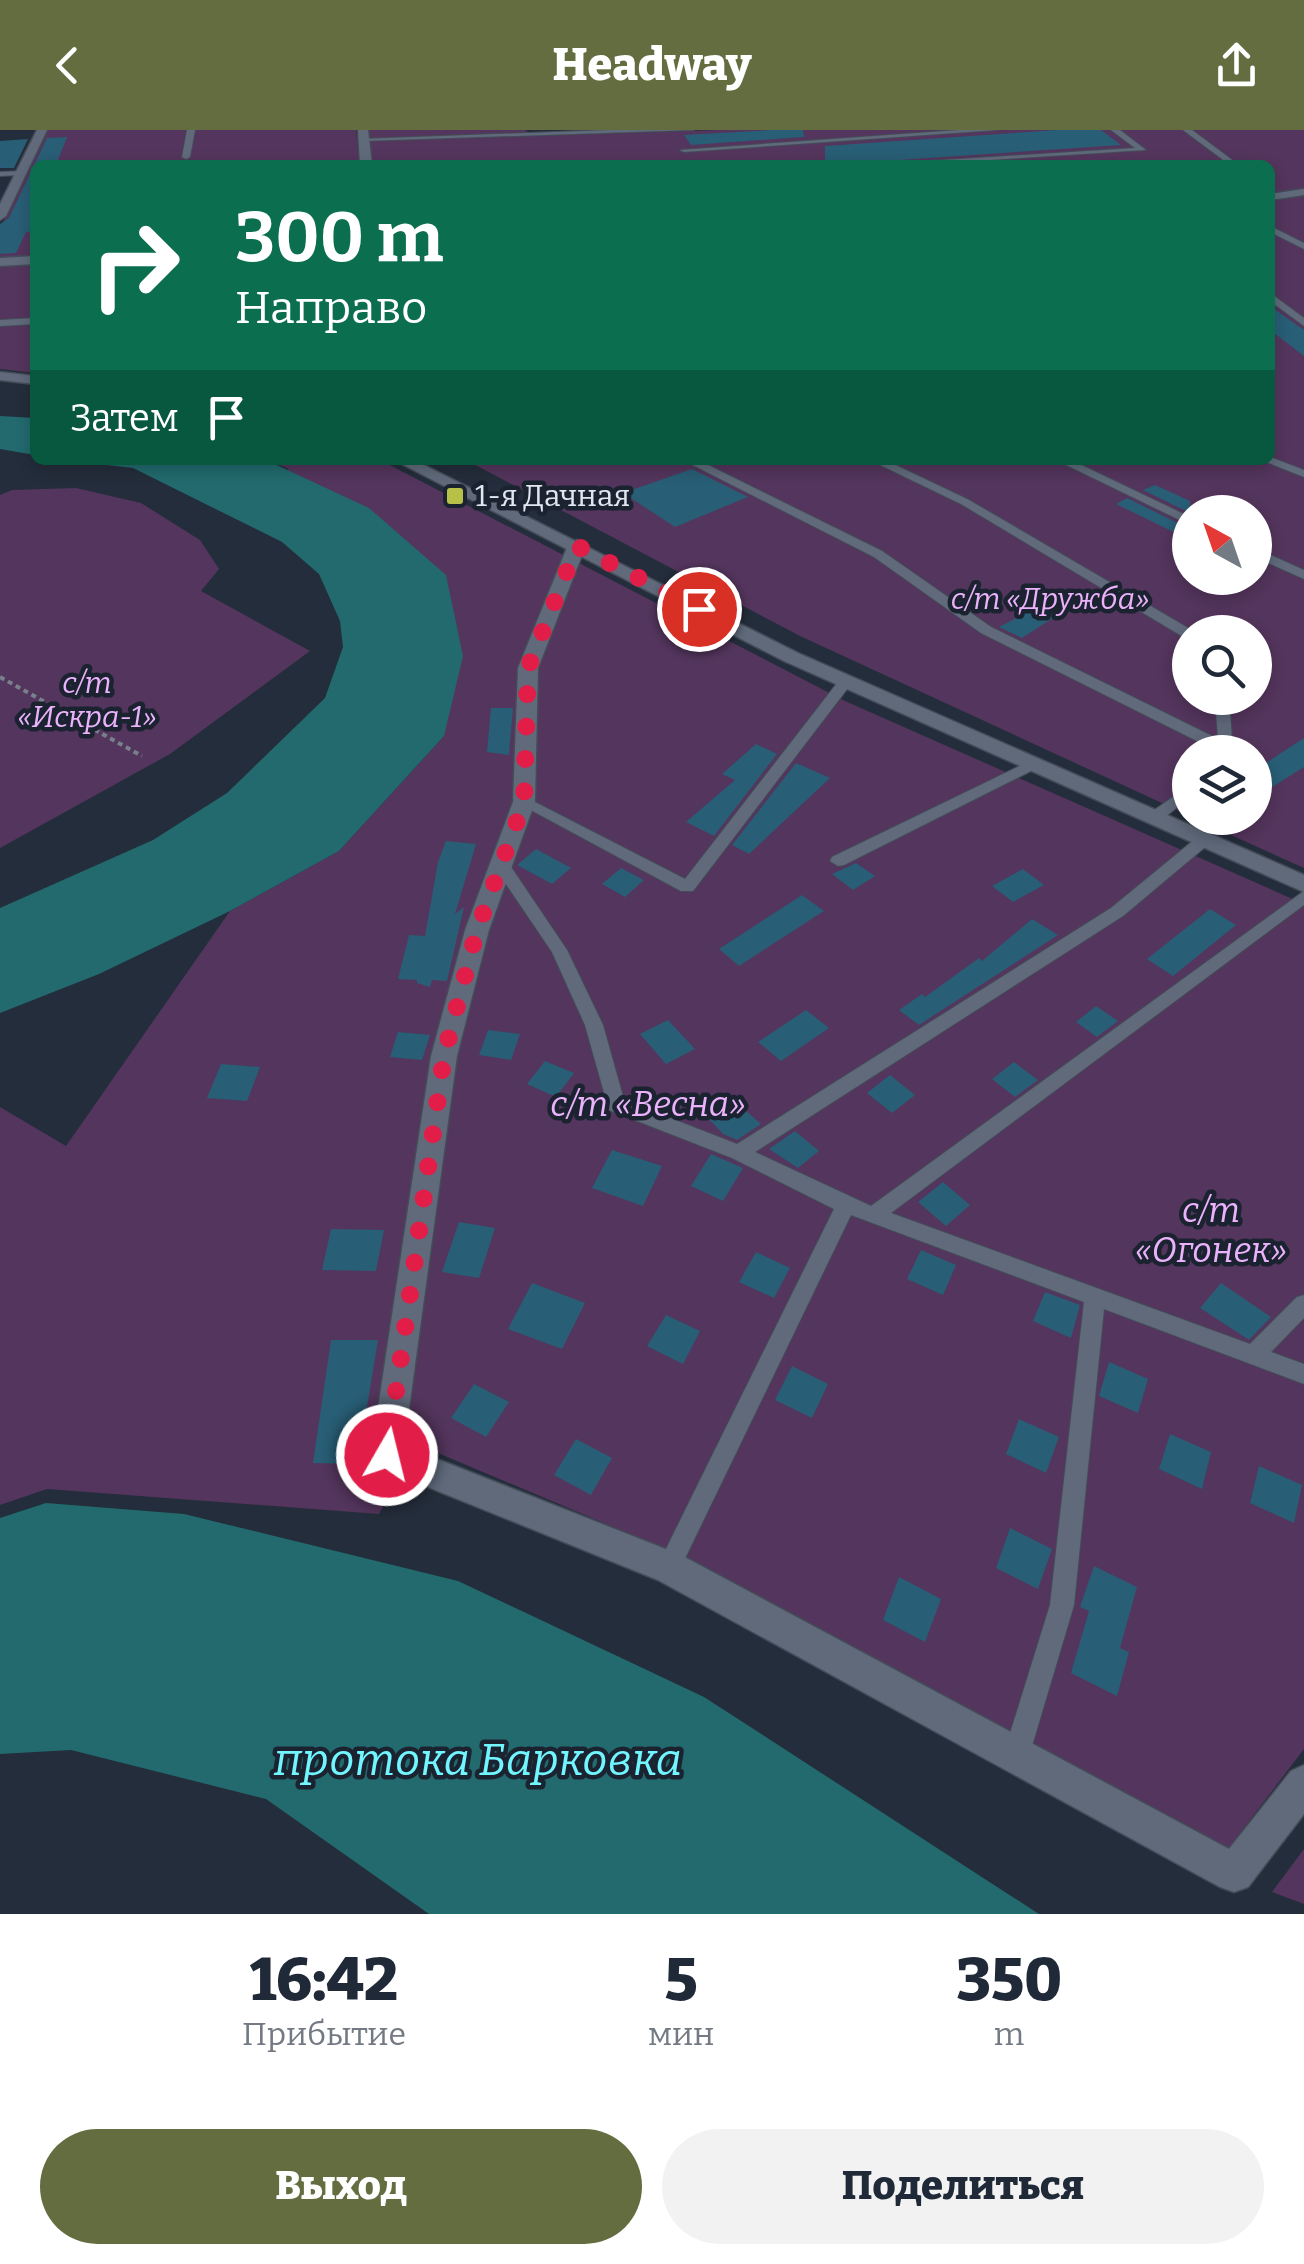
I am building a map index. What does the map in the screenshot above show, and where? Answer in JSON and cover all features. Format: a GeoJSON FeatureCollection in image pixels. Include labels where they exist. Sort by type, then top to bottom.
{"type":"FeatureCollection","features":[{"type":"Feature","properties":{"kind":"street"},"geometry":{"type":"LineString","coordinates":[[0,216],[4,200],[42,130]]}},
{"type":"Feature","properties":{"kind":"street"},"geometry":{"type":"LineString","coordinates":[[363,135],[366,160]]}},
{"type":"Feature","properties":{"kind":"street"},"geometry":{"type":"LineString","coordinates":[[1275,195],[1304,192]]}},
{"type":"Feature","properties":{"kind":"street"},"geometry":{"type":"LineString","coordinates":[[0,262],[30,260]]}},
{"type":"Feature","properties":{"kind":"street"},"geometry":{"type":"LineString","coordinates":[[0,376],[30,379]]}},
{"type":"Feature","properties":{"kind":"street"},"geometry":{"type":"LineString","coordinates":[[412,465],[846,681],[1304,884]]}},
{"type":"Feature","properties":{"kind":"street"},"geometry":{"type":"LineString","coordinates":[[577,546],[528,668],[524,802],[477,930],[444,1056],[387,1455],[669,1567],[1234,1873],[1304,1784]]}},
{"type":"Feature","properties":{"kind":"lane"},"geometry":{"type":"LineString","coordinates":[[186,157],[191,130]]}},
{"type":"Feature","properties":{"kind":"lane"},"geometry":{"type":"LineString","coordinates":[[676,130],[687,160]]}},
{"type":"Feature","properties":{"kind":"lane"},"geometry":{"type":"LineString","coordinates":[[363,135],[690,130]]}},
{"type":"Feature","properties":{"kind":"lane"},"geometry":{"type":"LineString","coordinates":[[684,150],[993,130]]}},
{"type":"Feature","properties":{"kind":"lane"},"geometry":{"type":"LineString","coordinates":[[959,160],[1142,150],[1114,130]]}},
{"type":"Feature","properties":{"kind":"lane"},"geometry":{"type":"LineString","coordinates":[[1187,130],[1228,160]]}},
{"type":"Feature","properties":{"kind":"lane"},"geometry":{"type":"LineString","coordinates":[[0,174],[20,173]]}},
{"type":"Feature","properties":{"kind":"lane"},"geometry":{"type":"LineString","coordinates":[[1275,232],[1304,246]]}},
{"type":"Feature","properties":{"kind":"lane"},"geometry":{"type":"LineString","coordinates":[[1275,300],[1304,322]]}},
{"type":"Feature","properties":{"kind":"lane"},"geometry":{"type":"LineString","coordinates":[[0,323],[30,321]]}},
{"type":"Feature","properties":{"kind":"lane"},"geometry":{"type":"LineString","coordinates":[[1275,462],[1304,474]]}},
{"type":"Feature","properties":{"kind":"lane"},"geometry":{"type":"LineString","coordinates":[[699,465],[878,554],[986,630],[1194,735]]}},
{"type":"Feature","properties":{"kind":"lane"},"geometry":{"type":"LineString","coordinates":[[887,465],[965,502],[1172,624]]}},
{"type":"Feature","properties":{"kind":"lane"},"geometry":{"type":"LineString","coordinates":[[1072,465],[1172,512]]}},
{"type":"Feature","properties":{"kind":"lane"},"geometry":{"type":"LineString","coordinates":[[1272,560],[1304,574]]}},
{"type":"Feature","properties":{"kind":"lane"},"geometry":{"type":"LineString","coordinates":[[524,802],[688,887],[846,681]]}},
{"type":"Feature","properties":{"kind":"lane"},"geometry":{"type":"LineString","coordinates":[[838,860],[1034,764]]}},
{"type":"Feature","properties":{"kind":"lane"},"geometry":{"type":"LineString","coordinates":[[1156,817],[1172,804]]}},
{"type":"Feature","properties":{"kind":"lane"},"geometry":{"type":"LineString","coordinates":[[739,1154],[1117,912],[1205,839]]}},
{"type":"Feature","properties":{"kind":"lane"},"geometry":{"type":"LineString","coordinates":[[501,864],[559,950],[594,1025],[616,1105],[739,1154],[846,1205],[1304,1374]]}},
{"type":"Feature","properties":{"kind":"lane"},"geometry":{"type":"LineString","coordinates":[[875,1214],[1304,897]]}},
{"type":"Feature","properties":{"kind":"lane"},"geometry":{"type":"LineString","coordinates":[[669,1567],[846,1205]]}},
{"type":"Feature","properties":{"kind":"lane"},"geometry":{"type":"LineString","coordinates":[[1016,1756],[1062,1605],[1095,1296]]}},
{"type":"Feature","properties":{"kind":"lane"},"geometry":{"type":"LineString","coordinates":[[1253,1356],[1304,1304]]}},
{"type":"Feature","properties":{"kind":"path"},"geometry":{"type":"LineString","coordinates":[[0,677],[142,756]]}},
{"type":"Feature","properties":{"kind":"green space"},"geometry":{"type":"Polygon","coordinates":[[[46,130],[356,130],[359,160],[32,160],[46,130]]]}},
{"type":"Feature","properties":{"kind":"green space"},"geometry":{"type":"Polygon","coordinates":[[[367,130],[525,130],[532,136],[719,130],[1182,130],[1222,160],[370,160],[367,130]]]}},
{"type":"Feature","properties":{"kind":"green space","name":"с/т «Дружба»"},"geometry":{"type":"Polygon","coordinates":[[[1192,130],[1304,130],[1304,868],[1231,835],[1272,835],[1272,735],[1172,735],[1172,808],[800,636],[475,465],[1275,465],[1275,199],[1283,198],[1275,192],[1275,160],[1234,160],[1192,130]]]}},
{"type":"Feature","properties":{"kind":"green space"},"geometry":{"type":"Polygon","coordinates":[[[30,164],[30,256],[0,258],[0,229],[30,164]]]}},
{"type":"Feature","properties":{"kind":"green space"},"geometry":{"type":"Polygon","coordinates":[[[30,262],[30,372],[0,369],[0,264],[30,262]]]}},
{"type":"Feature","properties":{"kind":"green space","name":"с/т «Весна»"},"geometry":{"type":"Polygon","coordinates":[[[279,465],[390,465],[845,701],[1304,904],[1304,1749],[1224,1854],[670,1551],[419,1445],[379,1514],[47,1489],[0,1505],[0,1107],[66,1146],[230,911],[339,851],[444,736],[287,468],[279,465]]]}},
{"type":"Feature","properties":{"kind":"green space","name":"с/т «Искра-1»"},"geometry":{"type":"Polygon","coordinates":[[[76,488],[141,503],[200,540],[219,569],[201,591],[310,651],[170,754],[0,848],[0,495],[12,490],[76,488]]]}},
{"type":"Feature","properties":{"kind":"green space"},"geometry":{"type":"Polygon","coordinates":[[[1304,1849],[1304,1904],[1272,1892],[1304,1849]]]}},
{"type":"Feature","properties":{"kind":"water"},"geometry":{"type":"Polygon","coordinates":[[[0,416],[30,418],[30,454],[0,449],[0,416]]]}},
{"type":"Feature","properties":{"kind":"water"},"geometry":{"type":"Polygon","coordinates":[[[107,465],[277,465],[369,508],[446,575],[463,656],[444,736],[339,851],[230,911],[99,974],[0,1013],[0,908],[153,840],[227,793],[325,698],[343,647],[340,621],[319,574],[282,542],[133,468],[107,465]]]}},
{"type":"Feature","properties":{"kind":"water","name":"протока Барковка"},"geometry":{"type":"Polygon","coordinates":[[[46,1503],[184,1514],[458,1581],[704,1697],[1039,1914],[429,1914],[266,1799],[71,1750],[0,1754],[0,1518],[46,1503]]]}},
{"type":"Feature","properties":{"kind":"building"},"geometry":{"type":"Polygon","coordinates":[[[803,130],[804,137],[691,145],[684,135],[803,130]]]}},
{"type":"Feature","properties":{"kind":"building"},"geometry":{"type":"Polygon","coordinates":[[[1057,130],[1101,130],[1121,145],[899,160],[825,160],[825,146],[1057,130]]]}},
{"type":"Feature","properties":{"kind":"building"},"geometry":{"type":"Polygon","coordinates":[[[67,137],[58,160],[37,160],[47,138],[67,137]]]}},
{"type":"Feature","properties":{"kind":"building"},"geometry":{"type":"Polygon","coordinates":[[[28,139],[14,168],[0,168],[0,141],[28,139]]]}},
{"type":"Feature","properties":{"kind":"building"},"geometry":{"type":"Polygon","coordinates":[[[30,174],[30,232],[26,232],[16,253],[0,254],[0,224],[9,218],[30,174]]]}},
{"type":"Feature","properties":{"kind":"building"},"geometry":{"type":"Polygon","coordinates":[[[1275,310],[1304,330],[1304,356],[1275,334],[1275,310]]]}},
{"type":"Feature","properties":{"kind":"building"},"geometry":{"type":"Polygon","coordinates":[[[692,469],[748,497],[675,527],[623,493],[692,469]]]}},
{"type":"Feature","properties":{"kind":"building"},"geometry":{"type":"Polygon","coordinates":[[[1155,485],[1177,495],[1172,495],[1172,504],[1143,490],[1155,485]]]}},
{"type":"Feature","properties":{"kind":"building"},"geometry":{"type":"Polygon","coordinates":[[[1127,498],[1172,520],[1172,531],[1116,504],[1127,498]]]}},
{"type":"Feature","properties":{"kind":"building"},"geometry":{"type":"Polygon","coordinates":[[[1050,600],[1059,614],[1022,638],[999,627],[1050,600]]]}},
{"type":"Feature","properties":{"kind":"building"},"geometry":{"type":"Polygon","coordinates":[[[491,708],[513,708],[509,755],[487,752],[491,708]]]}},
{"type":"Feature","properties":{"kind":"building"},"geometry":{"type":"Polygon","coordinates":[[[1304,738],[1304,767],[1272,787],[1272,759],[1304,738]]]}},
{"type":"Feature","properties":{"kind":"building"},"geometry":{"type":"Polygon","coordinates":[[[756,744],[777,754],[714,836],[686,822],[735,780],[722,774],[756,744]]]}},
{"type":"Feature","properties":{"kind":"building"},"geometry":{"type":"Polygon","coordinates":[[[796,763],[830,778],[749,854],[732,845],[796,763]]]}},
{"type":"Feature","properties":{"kind":"building"},"geometry":{"type":"Polygon","coordinates":[[[446,841],[476,844],[455,914],[464,907],[447,981],[432,980],[430,987],[417,980],[398,979],[409,935],[425,936],[438,862],[446,841]]]}},
{"type":"Feature","properties":{"kind":"building"},"geometry":{"type":"Polygon","coordinates":[[[536,849],[571,868],[552,884],[517,865],[536,849]]]}},
{"type":"Feature","properties":{"kind":"building"},"geometry":{"type":"Polygon","coordinates":[[[856,863],[875,876],[853,890],[832,874],[856,863]]]}},
{"type":"Feature","properties":{"kind":"building"},"geometry":{"type":"Polygon","coordinates":[[[621,868],[644,880],[625,897],[602,884],[621,868]]]}},
{"type":"Feature","properties":{"kind":"building"},"geometry":{"type":"Polygon","coordinates":[[[1023,869],[1044,885],[1013,902],[992,886],[1023,869]]]}},
{"type":"Feature","properties":{"kind":"building"},"geometry":{"type":"Polygon","coordinates":[[[802,895],[824,911],[739,966],[719,949],[802,895]]]}},
{"type":"Feature","properties":{"kind":"building"},"geometry":{"type":"Polygon","coordinates":[[[1210,909],[1236,925],[1173,976],[1147,959],[1210,909]]]}},
{"type":"Feature","properties":{"kind":"building"},"geometry":{"type":"Polygon","coordinates":[[[1032,919],[1058,935],[919,1025],[899,1010],[922,994],[925,997],[979,958],[982,961],[1032,919]]]}},
{"type":"Feature","properties":{"kind":"building"},"geometry":{"type":"Polygon","coordinates":[[[1096,1006],[1118,1021],[1097,1037],[1076,1022],[1096,1006]]]}},
{"type":"Feature","properties":{"kind":"building"},"geometry":{"type":"Polygon","coordinates":[[[806,1010],[829,1028],[781,1061],[758,1042],[806,1010]]]}},
{"type":"Feature","properties":{"kind":"building"},"geometry":{"type":"Polygon","coordinates":[[[668,1020],[695,1049],[666,1064],[640,1034],[668,1020]]]}},
{"type":"Feature","properties":{"kind":"building"},"geometry":{"type":"Polygon","coordinates":[[[488,1030],[520,1034],[511,1060],[479,1055],[488,1030]]]}},
{"type":"Feature","properties":{"kind":"building"},"geometry":{"type":"Polygon","coordinates":[[[398,1032],[430,1035],[422,1060],[390,1057],[398,1032]]]}},
{"type":"Feature","properties":{"kind":"building"},"geometry":{"type":"Polygon","coordinates":[[[545,1061],[574,1073],[556,1097],[527,1084],[545,1061]]]}},
{"type":"Feature","properties":{"kind":"building"},"geometry":{"type":"Polygon","coordinates":[[[1014,1062],[1038,1080],[1015,1097],[992,1079],[1014,1062]]]}},
{"type":"Feature","properties":{"kind":"building"},"geometry":{"type":"Polygon","coordinates":[[[221,1064],[260,1067],[247,1101],[207,1098],[221,1064]]]}},
{"type":"Feature","properties":{"kind":"building"},"geometry":{"type":"Polygon","coordinates":[[[890,1075],[915,1095],[892,1113],[867,1093],[890,1075]]]}},
{"type":"Feature","properties":{"kind":"building"},"geometry":{"type":"Polygon","coordinates":[[[729,1096],[761,1124],[737,1140],[723,1134],[704,1114],[729,1096]]]}},
{"type":"Feature","properties":{"kind":"building"},"geometry":{"type":"Polygon","coordinates":[[[795,1131],[819,1151],[798,1168],[769,1149],[795,1131]]]}},
{"type":"Feature","properties":{"kind":"building"},"geometry":{"type":"Polygon","coordinates":[[[612,1150],[662,1166],[643,1206],[592,1188],[612,1150]]]}},
{"type":"Feature","properties":{"kind":"building"},"geometry":{"type":"Polygon","coordinates":[[[711,1154],[743,1168],[723,1201],[691,1186],[711,1154]]]}},
{"type":"Feature","properties":{"kind":"building"},"geometry":{"type":"Polygon","coordinates":[[[943,1182],[970,1205],[946,1226],[918,1202],[943,1182]]]}},
{"type":"Feature","properties":{"kind":"building"},"geometry":{"type":"Polygon","coordinates":[[[459,1222],[495,1228],[479,1278],[442,1272],[459,1222]]]}},
{"type":"Feature","properties":{"kind":"building"},"geometry":{"type":"Polygon","coordinates":[[[331,1229],[384,1230],[376,1271],[322,1270],[331,1229]]]}},
{"type":"Feature","properties":{"kind":"building"},"geometry":{"type":"Polygon","coordinates":[[[921,1250],[956,1265],[943,1295],[907,1279],[921,1250]]]}},
{"type":"Feature","properties":{"kind":"building"},"geometry":{"type":"Polygon","coordinates":[[[756,1252],[790,1268],[774,1298],[739,1282],[756,1252]]]}},
{"type":"Feature","properties":{"kind":"building"},"geometry":{"type":"Polygon","coordinates":[[[532,1283],[585,1303],[562,1349],[508,1329],[532,1283]]]}},
{"type":"Feature","properties":{"kind":"building"},"geometry":{"type":"Polygon","coordinates":[[[1221,1283],[1271,1317],[1249,1340],[1200,1308],[1221,1283]]]}},
{"type":"Feature","properties":{"kind":"building"},"geometry":{"type":"Polygon","coordinates":[[[1045,1292],[1080,1305],[1071,1338],[1033,1321],[1045,1292]]]}},
{"type":"Feature","properties":{"kind":"building"},"geometry":{"type":"Polygon","coordinates":[[[666,1315],[700,1331],[683,1364],[647,1346],[666,1315]]]}},
{"type":"Feature","properties":{"kind":"building"},"geometry":{"type":"Polygon","coordinates":[[[331,1340],[378,1340],[366,1413],[371,1413],[363,1464],[313,1463],[331,1340]]]}},
{"type":"Feature","properties":{"kind":"building"},"geometry":{"type":"Polygon","coordinates":[[[1109,1362],[1148,1379],[1138,1413],[1099,1396],[1109,1362]]]}},
{"type":"Feature","properties":{"kind":"building"},"geometry":{"type":"Polygon","coordinates":[[[792,1366],[828,1384],[812,1418],[775,1400],[792,1366]]]}},
{"type":"Feature","properties":{"kind":"building"},"geometry":{"type":"Polygon","coordinates":[[[474,1384],[509,1402],[486,1437],[451,1418],[474,1384]]]}},
{"type":"Feature","properties":{"kind":"building"},"geometry":{"type":"Polygon","coordinates":[[[1019,1419],[1059,1437],[1046,1473],[1006,1454],[1019,1419]]]}},
{"type":"Feature","properties":{"kind":"building"},"geometry":{"type":"Polygon","coordinates":[[[1170,1434],[1211,1452],[1202,1489],[1159,1469],[1170,1434]]]}},
{"type":"Feature","properties":{"kind":"building"},"geometry":{"type":"Polygon","coordinates":[[[576,1439],[612,1458],[591,1495],[554,1475],[576,1439]]]}},
{"type":"Feature","properties":{"kind":"building"},"geometry":{"type":"Polygon","coordinates":[[[1259,1466],[1302,1485],[1294,1523],[1250,1503],[1259,1466]]]}},
{"type":"Feature","properties":{"kind":"building"},"geometry":{"type":"Polygon","coordinates":[[[1010,1528],[1052,1549],[1038,1589],[996,1568],[1010,1528]]]}},
{"type":"Feature","properties":{"kind":"building"},"geometry":{"type":"Polygon","coordinates":[[[1094,1566],[1137,1587],[1120,1648],[1129,1652],[1117,1696],[1071,1673],[1089,1611],[1080,1607],[1094,1566]]]}},
{"type":"Feature","properties":{"kind":"building"},"geometry":{"type":"Polygon","coordinates":[[[899,1577],[941,1599],[925,1642],[883,1620],[899,1577]]]}},
{"type":"Feature","properties":{"kind":"place","name":"1-я Дачная"},"geometry":{"type":"Point","coordinates":[455,496]}},
{"type":"Feature","properties":{"kind":"route"},"geometry":{"type":"LineString","coordinates":[[387,1455],[444,1056],[477,930],[524,802],[528,668],[577,546],[699,609]]}},
{"type":"Feature","properties":{"kind":"park label","name":"с/т «Огонек»"},"geometry":{"type":"Point","coordinates":[1211,1230]}}]}
